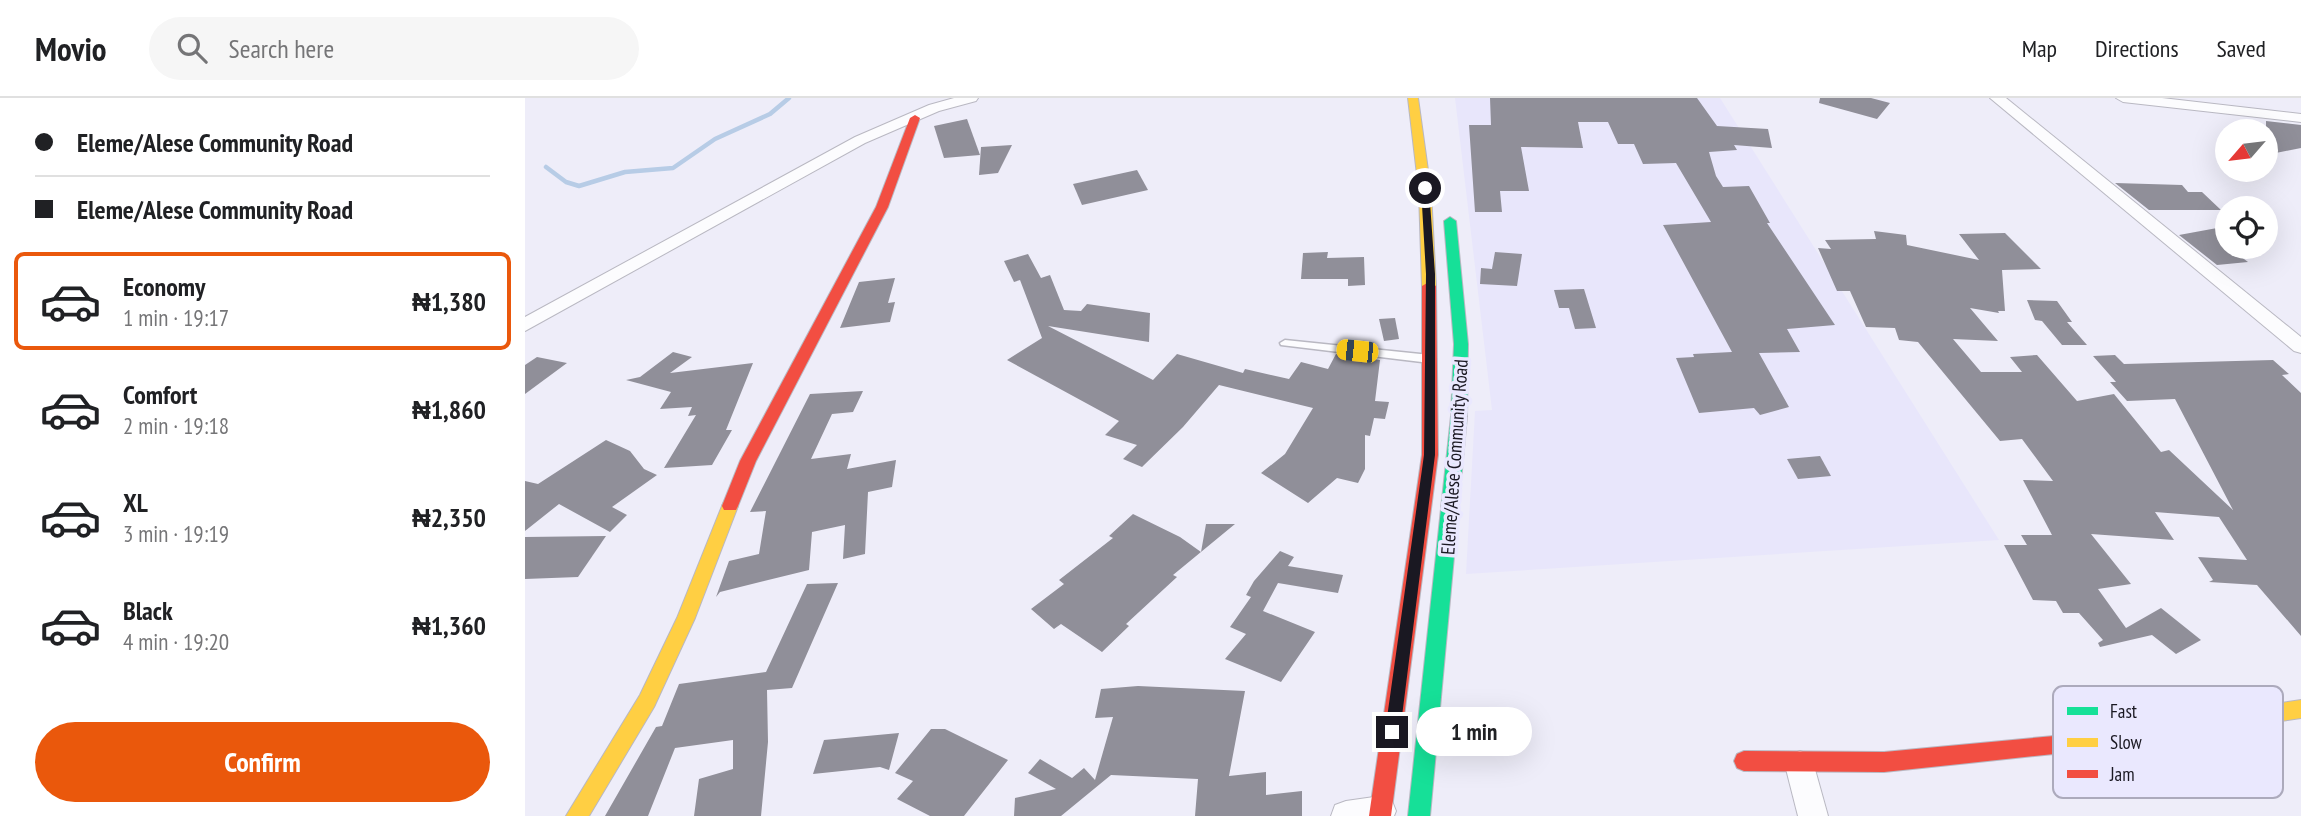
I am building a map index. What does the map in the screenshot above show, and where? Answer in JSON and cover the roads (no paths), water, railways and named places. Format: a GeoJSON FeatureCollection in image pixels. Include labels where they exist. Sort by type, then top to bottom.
{"type":"FeatureCollection","features":[{"type":"Feature","properties":{"kind":"main road","name":"Eleme/Alese Community Road"},"geometry":{"type":"LineString","coordinates":[[1381,814],[1430,455],[1428,227],[1422,150],[1413,98]]}},
{"type":"Feature","properties":{"kind":"main road"},"geometry":{"type":"LineString","coordinates":[[577,816],[647,701],[686,618],[748,461],[882,207],[915,118]]}},
{"type":"Feature","properties":{"kind":"main road","name":"Eleme/Alese Community Road"},"geometry":{"type":"LineString","coordinates":[[1419,816],[1459,416],[1461,344],[1448,206]]}},
{"type":"Feature","properties":{"kind":"main road"},"geometry":{"type":"LineString","coordinates":[[2283,712],[2301,709]]}},
{"type":"Feature","properties":{"kind":"main road"},"geometry":{"type":"LineString","coordinates":[[1744,761],[1800,765],[1965,758],[2053,744]]}},
{"type":"Feature","properties":{"kind":"street"},"geometry":{"type":"LineString","coordinates":[[525,325],[841,150],[935,108],[971,98]]}},
{"type":"Feature","properties":{"kind":"street"},"geometry":{"type":"LineString","coordinates":[[1997,98],[2301,347]]}},
{"type":"Feature","properties":{"kind":"street"},"geometry":{"type":"LineString","coordinates":[[2123,98],[2301,118]]}},
{"type":"Feature","properties":{"kind":"street"},"geometry":{"type":"LineString","coordinates":[[1800,765],[1813,816]]}},
{"type":"Feature","properties":{"kind":"street"},"geometry":{"type":"LineString","coordinates":[[1346,816],[1381,814]]}},
{"type":"Feature","properties":{"kind":"lane"},"geometry":{"type":"LineString","coordinates":[[1285,343],[1430,359]]}},
{"type":"Feature","properties":{"kind":"waterway"},"geometry":{"type":"LineString","coordinates":[[546,167],[566,182],[579,186],[625,172],[673,168],[715,139],[770,114],[789,98]]}}]}
